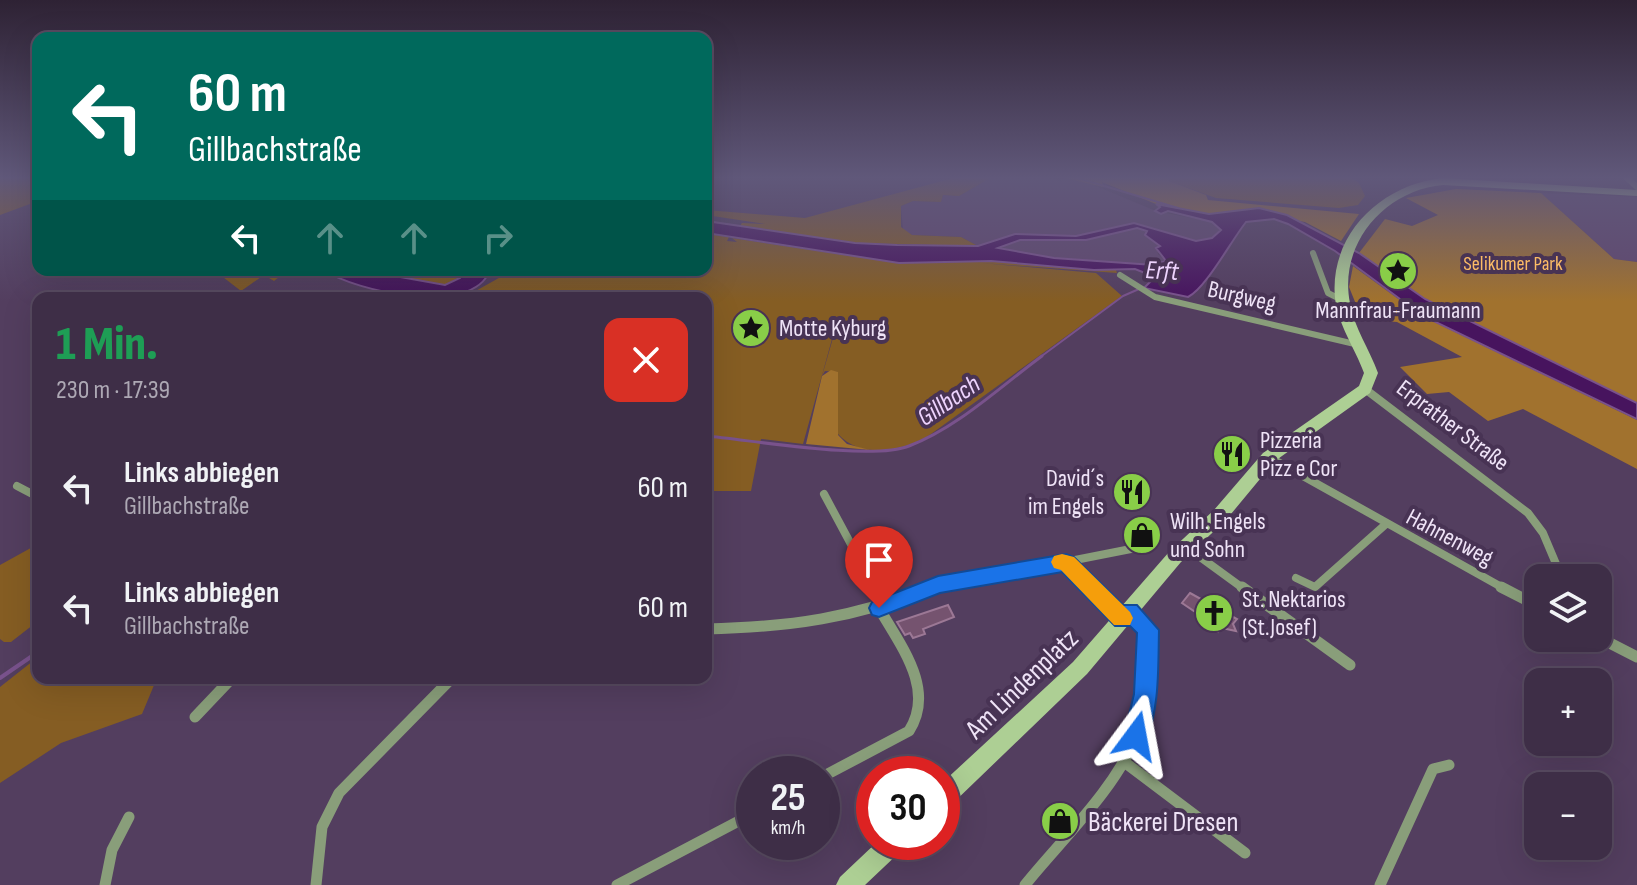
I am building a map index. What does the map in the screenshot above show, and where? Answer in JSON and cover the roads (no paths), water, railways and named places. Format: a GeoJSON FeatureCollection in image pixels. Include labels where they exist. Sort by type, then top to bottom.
{"type":"FeatureCollection","features":[{"type":"Feature","properties":{"kind":"main road","name":"Erprather Straße"},"geometry":{"type":"LineString","coordinates":[[1365,389],[1371,373],[1342,300],[1342,263],[1369,218]]}},
{"type":"Feature","properties":{"kind":"main road","name":"Am Lindenplatz"},"geometry":{"type":"LineString","coordinates":[[960,781],[1059,689],[1185,546],[1220,515],[1269,457],[1365,389]]}},
{"type":"Feature","properties":{"kind":"main road"},"geometry":{"type":"LineString","coordinates":[[848,885],[875,860]]}},
{"type":"Feature","properties":{"kind":"street","name":"Erprather Straße"},"geometry":{"type":"LineString","coordinates":[[1313,253],[1328,293],[1342,300]]}},
{"type":"Feature","properties":{"kind":"street","name":"Burgweg"},"geometry":{"type":"LineString","coordinates":[[1120,275],[1145,293],[1359,345]]}},
{"type":"Feature","properties":{"kind":"street","name":"Erprather Straße"},"geometry":{"type":"LineString","coordinates":[[1365,389],[1528,513],[1543,533],[1556,564]]}},
{"type":"Feature","properties":{"kind":"street","name":"Hahnenweg"},"geometry":{"type":"LineString","coordinates":[[1269,457],[1524,598]]}},
{"type":"Feature","properties":{"kind":"street"},"geometry":{"type":"LineString","coordinates":[[17,486],[32,494]]}},
{"type":"Feature","properties":{"kind":"street"},"geometry":{"type":"LineString","coordinates":[[824,494],[882,607],[918,686],[922,709],[918,722],[909,731],[840,767]]}},
{"type":"Feature","properties":{"kind":"street","name":"Hahnenweg"},"geometry":{"type":"LineString","coordinates":[[1296,578],[1315,587],[1386,524]]}},
{"type":"Feature","properties":{"kind":"street"},"geometry":{"type":"LineString","coordinates":[[1185,546],[1350,665]]}},
{"type":"Feature","properties":{"kind":"street"},"geometry":{"type":"LineString","coordinates":[[712,629],[782,627],[882,607],[938,585],[1141,547]]}},
{"type":"Feature","properties":{"kind":"street"},"geometry":{"type":"LineString","coordinates":[[1025,885],[1123,761],[1141,719],[1149,645],[1147,627],[1126,616],[1066,563]]}},
{"type":"Feature","properties":{"kind":"street"},"geometry":{"type":"LineString","coordinates":[[1612,644],[1637,657]]}},
{"type":"Feature","properties":{"kind":"street"},"geometry":{"type":"LineString","coordinates":[[195,717],[223,684]]}},
{"type":"Feature","properties":{"kind":"street"},"geometry":{"type":"LineString","coordinates":[[316,885],[322,827],[339,793],[446,684]]}},
{"type":"Feature","properties":{"kind":"street"},"geometry":{"type":"LineString","coordinates":[[1123,761],[1245,853]]}},
{"type":"Feature","properties":{"kind":"street"},"geometry":{"type":"LineString","coordinates":[[1380,885],[1433,769],[1449,765]]}},
{"type":"Feature","properties":{"kind":"street"},"geometry":{"type":"LineString","coordinates":[[105,885],[112,850],[129,817]]}},
{"type":"Feature","properties":{"kind":"street"},"geometry":{"type":"LineString","coordinates":[[617,885],[736,822]]}},
{"type":"Feature","properties":{"kind":"water","name":"Erft"},"geometry":{"type":"Polygon","coordinates":[[[1197,218],[1293,218],[1359,253],[1425,299],[1637,403],[1637,419],[1423,316],[1335,251],[1274,219],[1246,222],[1210,274],[1188,297],[1144,288],[1152,280],[1148,278],[1150,275],[1135,269],[1094,270],[991,261],[899,263],[712,234],[712,222],[855,243],[978,246],[1015,234],[1076,236],[1134,223],[1196,241],[1212,238],[1221,230],[1212,222],[1197,218]],[[1137,228],[1086,240],[1020,240],[998,248],[1054,258],[1154,265],[1166,261],[1156,248],[1160,246],[1145,235],[1147,231],[1137,228]]]}},
{"type":"Feature","properties":{"kind":"water"},"geometry":{"type":"Polygon","coordinates":[[[335,276],[395,276],[445,285],[460,276],[486,276],[479,285],[463,292],[385,292],[335,276]]]}},
{"type":"Feature","properties":{"kind":"waterway","name":"Gillbach"},"geometry":{"type":"LineString","coordinates":[[1039,358],[1123,296],[1139,289]]}},
{"type":"Feature","properties":{"kind":"waterway","name":"Gillbach"},"geometry":{"type":"LineString","coordinates":[[712,437],[840,450],[891,450],[909,446],[961,418],[1042,356]]}},
{"type":"Feature","properties":{"kind":"waterway","name":"Gillbach"},"geometry":{"type":"LineString","coordinates":[[0,678],[32,656]]}},
{"type":"Feature","properties":{"kind":"place","name":"Mannfrau-Fraumann"},"geometry":{"type":"Point","coordinates":[1398,271]}},
{"type":"Feature","properties":{"kind":"place","name":"Motte Kyburg"},"geometry":{"type":"Point","coordinates":[751,328]}},
{"type":"Feature","properties":{"kind":"place","name":"Pizzeria Pizz e Cor"},"geometry":{"type":"Point","coordinates":[1232,454]}},
{"type":"Feature","properties":{"kind":"place","name":"David´s im Engels"},"geometry":{"type":"Point","coordinates":[1132,492]}},
{"type":"Feature","properties":{"kind":"place","name":"Wilh. Engels und Sohn"},"geometry":{"type":"Point","coordinates":[1142,535]}},
{"type":"Feature","properties":{"kind":"place","name":"St. Nektarios (St.Josef)"},"geometry":{"type":"Point","coordinates":[1214,613]}},
{"type":"Feature","properties":{"kind":"place","name":"Bäckerei Dresen"},"geometry":{"type":"Point","coordinates":[1060,821]}},
{"type":"Feature","properties":{"kind":"park label","name":"Selikumer Park"},"geometry":{"type":"Point","coordinates":[1513,263]}}]}
